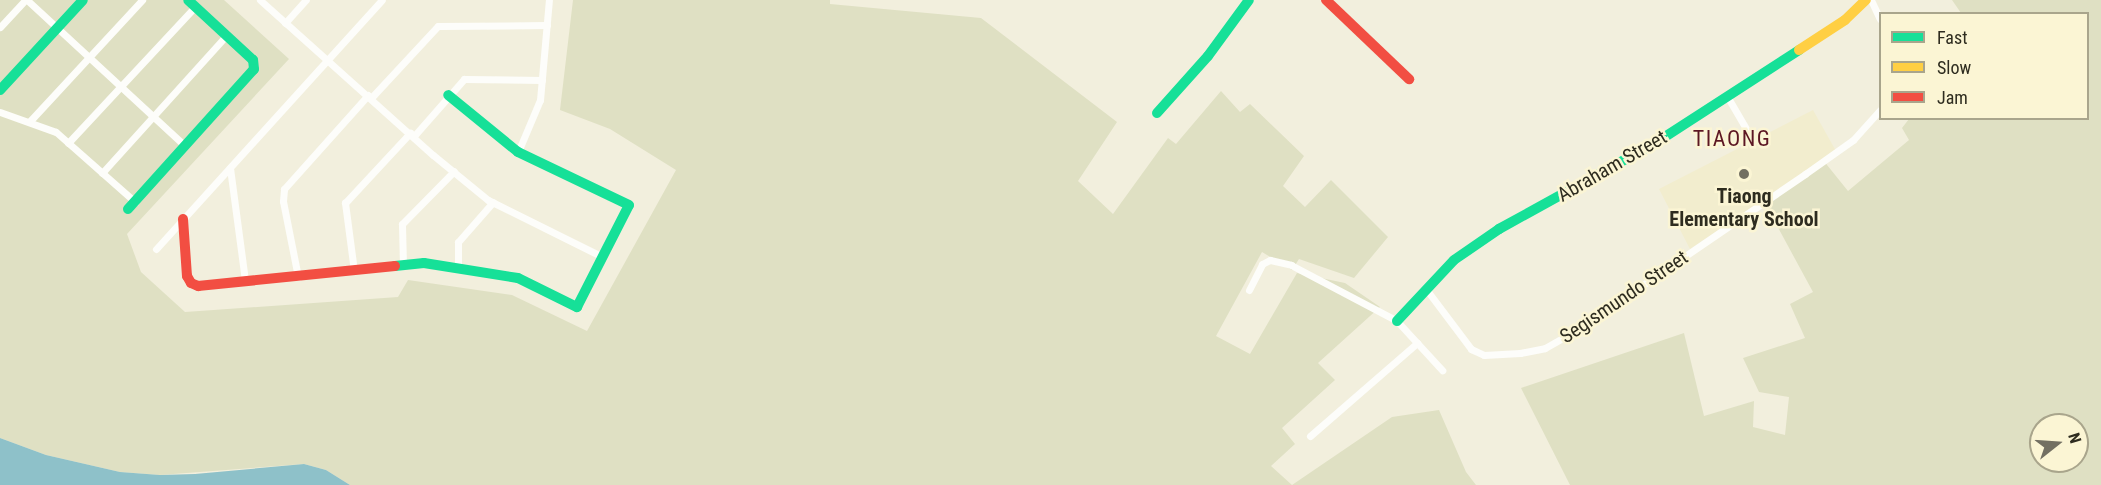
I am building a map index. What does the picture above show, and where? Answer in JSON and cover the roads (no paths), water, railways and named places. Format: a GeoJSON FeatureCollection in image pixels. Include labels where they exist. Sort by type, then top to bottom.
{"type":"FeatureCollection","features":[{"type":"Feature","properties":{"kind":"street"},"geometry":{"type":"LineString","coordinates":[[0,27],[26,0],[185,146]]}},
{"type":"Feature","properties":{"kind":"street"},"geometry":{"type":"LineString","coordinates":[[0,90],[84,0]]}},
{"type":"Feature","properties":{"kind":"street"},"geometry":{"type":"LineString","coordinates":[[30,121],[142,0]]}},
{"type":"Feature","properties":{"kind":"street"},"geometry":{"type":"LineString","coordinates":[[260,0],[412,135],[493,202],[603,257]]}},
{"type":"Feature","properties":{"kind":"street"},"geometry":{"type":"LineString","coordinates":[[285,23],[306,0]]}},
{"type":"Feature","properties":{"kind":"street"},"geometry":{"type":"LineString","coordinates":[[156,249],[382,0]]}},
{"type":"Feature","properties":{"kind":"street"},"geometry":{"type":"LineString","coordinates":[[518,152],[540,100],[549,0]]}},
{"type":"Feature","properties":{"kind":"street"},"geometry":{"type":"LineString","coordinates":[[1157,113],[1208,56],[1249,0]]}},
{"type":"Feature","properties":{"kind":"street"},"geometry":{"type":"LineString","coordinates":[[1326,0],[1409,79]]}},
{"type":"Feature","properties":{"kind":"street","name":"Abraham Street"},"geometry":{"type":"LineString","coordinates":[[1397,321],[1454,261],[1500,229],[1604,173],[1845,20],[1866,0]]}},
{"type":"Feature","properties":{"kind":"street"},"geometry":{"type":"LineString","coordinates":[[1871,0],[1879,15]]}},
{"type":"Feature","properties":{"kind":"street"},"geometry":{"type":"LineString","coordinates":[[0,112],[56,132],[68,143],[102,173],[131,206],[254,69],[253,60],[191,3],[120,87],[68,143]]}},
{"type":"Feature","properties":{"kind":"street"},"geometry":{"type":"LineString","coordinates":[[298,277],[283,201],[284,189],[438,26],[547,25]]}},
{"type":"Feature","properties":{"kind":"street"},"geometry":{"type":"LineString","coordinates":[[102,173],[226,36]]}},
{"type":"Feature","properties":{"kind":"street"},"geometry":{"type":"LineString","coordinates":[[354,271],[345,203],[448,95],[464,80],[542,80]]}},
{"type":"Feature","properties":{"kind":"street"},"geometry":{"type":"LineString","coordinates":[[183,219],[187,276],[191,284],[198,286],[424,263],[518,278],[577,307],[629,205],[518,152],[448,95]]}},
{"type":"Feature","properties":{"kind":"street"},"geometry":{"type":"LineString","coordinates":[[1726,96],[1751,137]]}},
{"type":"Feature","properties":{"kind":"street","name":"Segismundo Street"},"geometry":{"type":"LineString","coordinates":[[1426,289],[1471,349],[1484,355],[1520,353],[1545,348],[1581,328],[1805,174],[1853,140],[1879,112]]}},
{"type":"Feature","properties":{"kind":"street"},"geometry":{"type":"LineString","coordinates":[[230,168],[245,281]]}},
{"type":"Feature","properties":{"kind":"street"},"geometry":{"type":"LineString","coordinates":[[403,266],[402,224],[454,171]]}},
{"type":"Feature","properties":{"kind":"street"},"geometry":{"type":"LineString","coordinates":[[458,267],[458,242],[493,202]]}},
{"type":"Feature","properties":{"kind":"street"},"geometry":{"type":"LineString","coordinates":[[1249,290],[1262,264],[1270,260],[1312,274],[1397,321],[1442,370]]}},
{"type":"Feature","properties":{"kind":"street"},"geometry":{"type":"LineString","coordinates":[[1310,436],[1417,343]]}},
{"type":"Feature","properties":{"kind":"water"},"geometry":{"type":"Polygon","coordinates":[[[0,438],[46,455],[120,472],[160,475],[195,474],[304,464],[326,470],[350,485],[0,485],[0,438]]]}},
{"type":"Feature","properties":{"kind":"place","name":"Tiaong Elementary School"},"geometry":{"type":"Point","coordinates":[1744,174]}},
{"type":"Feature","properties":{"kind":"district","name":"TIAONG"},"geometry":{"type":"Point","coordinates":[1732,139]}}]}
